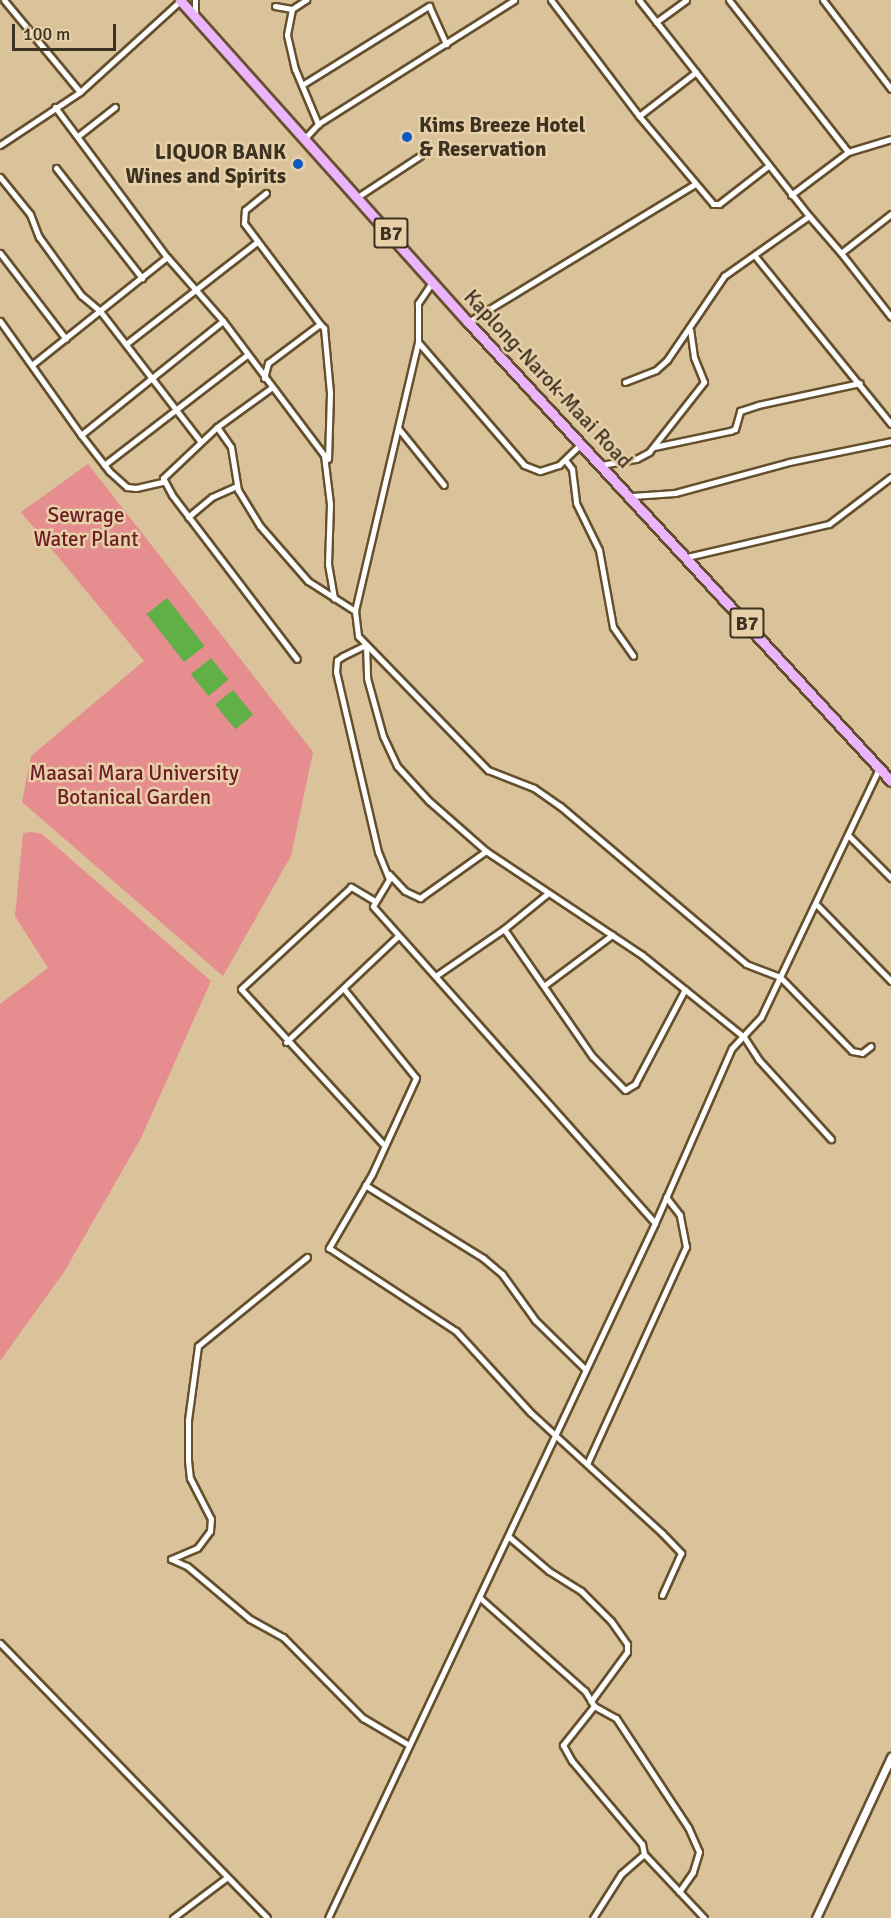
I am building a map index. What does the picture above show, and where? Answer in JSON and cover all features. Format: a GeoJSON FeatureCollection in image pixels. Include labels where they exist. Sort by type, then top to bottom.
{"type":"FeatureCollection","features":[{"type":"Feature","properties":{"kind":"highway","name":"Kaplong-Narok-Maai Road"},"geometry":{"type":"LineString","coordinates":[[180,0],[359,196],[468,322],[632,496],[891,782]]}},
{"type":"Feature","properties":{"kind":"street"},"geometry":{"type":"LineString","coordinates":[[4,0],[80,92]]}},
{"type":"Feature","properties":{"kind":"street"},"geometry":{"type":"LineString","coordinates":[[0,145],[80,92],[180,0]]}},
{"type":"Feature","properties":{"kind":"street"},"geometry":{"type":"LineString","coordinates":[[195,0],[195,17]]}},
{"type":"Feature","properties":{"kind":"street"},"geometry":{"type":"LineString","coordinates":[[275,6],[292,9],[306,0]]}},
{"type":"Feature","properties":{"kind":"street"},"geometry":{"type":"LineString","coordinates":[[306,137],[318,124],[514,0]]}},
{"type":"Feature","properties":{"kind":"street"},"geometry":{"type":"LineString","coordinates":[[551,0],[639,116],[716,206],[768,166]]}},
{"type":"Feature","properties":{"kind":"street"},"geometry":{"type":"LineString","coordinates":[[639,0],[791,195],[842,253],[891,317]]}},
{"type":"Feature","properties":{"kind":"street"},"geometry":{"type":"LineString","coordinates":[[656,21],[686,0]]}},
{"type":"Feature","properties":{"kind":"street"},"geometry":{"type":"LineString","coordinates":[[729,0],[848,152]]}},
{"type":"Feature","properties":{"kind":"street"},"geometry":{"type":"LineString","coordinates":[[823,0],[891,89]]}},
{"type":"Feature","properties":{"kind":"street"},"geometry":{"type":"LineString","coordinates":[[302,85],[429,6],[446,44]]}},
{"type":"Feature","properties":{"kind":"street"},"geometry":{"type":"LineString","coordinates":[[292,9],[287,35],[302,85],[318,124]]}},
{"type":"Feature","properties":{"kind":"street"},"geometry":{"type":"LineString","coordinates":[[639,116],[696,72]]}},
{"type":"Feature","properties":{"kind":"street"},"geometry":{"type":"LineString","coordinates":[[55,107],[167,257],[223,321],[271,388],[324,455],[328,464]]}},
{"type":"Feature","properties":{"kind":"street"},"geometry":{"type":"LineString","coordinates":[[78,136],[115,107]]}},
{"type":"Feature","properties":{"kind":"street"},"geometry":{"type":"LineString","coordinates":[[791,195],[848,152],[891,140]]}},
{"type":"Feature","properties":{"kind":"street"},"geometry":{"type":"LineString","coordinates":[[359,196],[420,156]]}},
{"type":"Feature","properties":{"kind":"street"},"geometry":{"type":"LineString","coordinates":[[56,168],[142,278]]}},
{"type":"Feature","properties":{"kind":"street"},"geometry":{"type":"LineString","coordinates":[[0,177],[30,214],[39,237],[76,289],[100,311],[201,442]]}},
{"type":"Feature","properties":{"kind":"street"},"geometry":{"type":"LineString","coordinates":[[468,322],[695,184]]}},
{"type":"Feature","properties":{"kind":"street"},"geometry":{"type":"LineString","coordinates":[[266,192],[242,215],[257,242],[324,328],[330,393],[328,564],[334,598]]}},
{"type":"Feature","properties":{"kind":"street"},"geometry":{"type":"LineString","coordinates":[[842,253],[891,214]]}},
{"type":"Feature","properties":{"kind":"street"},"geometry":{"type":"LineString","coordinates":[[625,382],[656,370],[690,330],[724,276],[809,216]]}},
{"type":"Feature","properties":{"kind":"street"},"geometry":{"type":"LineString","coordinates":[[126,344],[257,242]]}},
{"type":"Feature","properties":{"kind":"street"},"geometry":{"type":"LineString","coordinates":[[0,253],[66,339]]}},
{"type":"Feature","properties":{"kind":"street"},"geometry":{"type":"LineString","coordinates":[[755,256],[860,382],[891,424]]}},
{"type":"Feature","properties":{"kind":"street"},"geometry":{"type":"LineString","coordinates":[[33,364],[167,257]]}},
{"type":"Feature","properties":{"kind":"street"},"geometry":{"type":"LineString","coordinates":[[433,280],[418,303],[418,342],[355,611],[358,636],[488,770],[534,788],[560,806],[746,964],[780,977],[852,1051],[862,1053],[871,1046]]}},
{"type":"Feature","properties":{"kind":"street"},"geometry":{"type":"LineString","coordinates":[[0,321],[104,465],[127,487],[136,489],[164,482]]}},
{"type":"Feature","properties":{"kind":"street"},"geometry":{"type":"LineString","coordinates":[[81,435],[150,376],[223,321]]}},
{"type":"Feature","properties":{"kind":"street"},"geometry":{"type":"LineString","coordinates":[[264,378],[268,363],[320,324]]}},
{"type":"Feature","properties":{"kind":"street"},"geometry":{"type":"LineString","coordinates":[[601,465],[636,459],[654,447],[704,382],[694,357],[690,330]]}},
{"type":"Feature","properties":{"kind":"street"},"geometry":{"type":"LineString","coordinates":[[418,342],[524,465],[540,471],[566,461],[581,444]]}},
{"type":"Feature","properties":{"kind":"street"},"geometry":{"type":"LineString","coordinates":[[104,465],[175,408],[247,355]]}},
{"type":"Feature","properties":{"kind":"street"},"geometry":{"type":"LineString","coordinates":[[654,447],[730,431],[739,422],[740,411],[758,405],[860,382]]}},
{"type":"Feature","properties":{"kind":"street"},"geometry":{"type":"LineString","coordinates":[[271,388],[217,427],[164,474],[164,482],[188,517],[297,659]]}},
{"type":"Feature","properties":{"kind":"street"},"geometry":{"type":"LineString","coordinates":[[217,427],[231,447],[237,486],[277,548],[308,581],[355,611]]}},
{"type":"Feature","properties":{"kind":"street"},"geometry":{"type":"LineString","coordinates":[[398,428],[444,485]]}},
{"type":"Feature","properties":{"kind":"street"},"geometry":{"type":"LineString","coordinates":[[632,496],[675,493],[789,462],[891,441]]}},
{"type":"Feature","properties":{"kind":"street"},"geometry":{"type":"LineString","coordinates":[[566,461],[572,469],[576,503],[599,550],[613,627],[633,656]]}},
{"type":"Feature","properties":{"kind":"street"},"geometry":{"type":"LineString","coordinates":[[687,557],[829,524],[891,477]]}},
{"type":"Feature","properties":{"kind":"street"},"geometry":{"type":"LineString","coordinates":[[188,517],[212,497],[237,486]]}},
{"type":"Feature","properties":{"kind":"street"},"geometry":{"type":"LineString","coordinates":[[366,645],[367,678],[391,756],[429,801],[486,851],[547,894],[612,935],[685,989],[744,1037],[759,1060],[831,1139]]}},
{"type":"Feature","properties":{"kind":"street"},"geometry":{"type":"LineString","coordinates":[[366,645],[337,660],[336,672],[378,852],[389,874],[405,891],[420,898],[486,851]]}},
{"type":"Feature","properties":{"kind":"street"},"geometry":{"type":"LineString","coordinates":[[328,1918],[555,1436],[584,1368],[655,1223],[732,1048],[761,1017],[817,904],[879,769]]}},
{"type":"Feature","properties":{"kind":"street"},"geometry":{"type":"LineString","coordinates":[[848,835],[891,878]]}},
{"type":"Feature","properties":{"kind":"street"},"geometry":{"type":"LineString","coordinates":[[389,874],[383,891],[373,900],[373,906],[398,936],[437,975],[655,1223]]}},
{"type":"Feature","properties":{"kind":"street"},"geometry":{"type":"LineString","coordinates":[[373,900],[351,887],[241,989],[286,1042],[384,1145]]}},
{"type":"Feature","properties":{"kind":"street"},"geometry":{"type":"LineString","coordinates":[[437,975],[504,929],[547,894]]}},
{"type":"Feature","properties":{"kind":"street"},"geometry":{"type":"LineString","coordinates":[[817,904],[891,981]]}},
{"type":"Feature","properties":{"kind":"street"},"geometry":{"type":"LineString","coordinates":[[504,929],[545,985],[592,1056],[624,1090],[635,1084],[685,989]]}},
{"type":"Feature","properties":{"kind":"street"},"geometry":{"type":"LineString","coordinates":[[545,985],[612,935]]}},
{"type":"Feature","properties":{"kind":"street"},"geometry":{"type":"LineString","coordinates":[[286,1042],[398,936]]}},
{"type":"Feature","properties":{"kind":"street"},"geometry":{"type":"LineString","coordinates":[[344,989],[416,1078],[413,1091],[365,1185],[329,1248],[456,1331],[555,1436],[681,1553],[662,1595]]}},
{"type":"Feature","properties":{"kind":"street"},"geometry":{"type":"LineString","coordinates":[[365,1185],[483,1258],[502,1274],[535,1320],[584,1368]]}},
{"type":"Feature","properties":{"kind":"street"},"geometry":{"type":"LineString","coordinates":[[587,1464],[686,1247],[680,1215],[666,1197]]}},
{"type":"Feature","properties":{"kind":"street"},"geometry":{"type":"LineString","coordinates":[[307,1257],[198,1346],[188,1420],[188,1460],[190,1478],[211,1519],[210,1531],[197,1548],[171,1559],[188,1566],[249,1619],[283,1637],[363,1718],[409,1745]]}},
{"type":"Feature","properties":{"kind":"street"},"geometry":{"type":"LineString","coordinates":[[508,1536],[549,1571],[581,1591],[611,1621],[627,1644],[627,1652],[563,1745],[572,1761],[642,1844],[644,1854],[704,1918]]}},
{"type":"Feature","properties":{"kind":"street"},"geometry":{"type":"LineString","coordinates":[[479,1597],[560,1666],[592,1704],[616,1718],[688,1827],[699,1852],[693,1872],[679,1892]]}},
{"type":"Feature","properties":{"kind":"street"},"geometry":{"type":"LineString","coordinates":[[0,1643],[267,1918]]}},
{"type":"Feature","properties":{"kind":"street"},"geometry":{"type":"LineString","coordinates":[[816,1918],[891,1757]]}},
{"type":"Feature","properties":{"kind":"street"},"geometry":{"type":"LineString","coordinates":[[593,1918],[621,1874],[644,1854]]}},
{"type":"Feature","properties":{"kind":"street"},"geometry":{"type":"LineString","coordinates":[[173,1918],[226,1878]]}},
{"type":"Feature","properties":{"kind":"green space","name":"Maasai Mara University Botanical Garden"},"geometry":{"type":"Polygon","coordinates":[[[88,464],[313,752],[291,856],[223,976],[22,802],[31,756],[144,661],[21,512],[88,464]]]}},
{"type":"Feature","properties":{"kind":"green space"},"geometry":{"type":"Polygon","coordinates":[[[23,833],[42,834],[211,981],[141,1138],[64,1272],[0,1361],[0,1004],[48,968],[15,916],[23,833]]]}},
{"type":"Feature","properties":{"kind":"shaded area"},"geometry":{"type":"Polygon","coordinates":[[[167,598],[205,646],[184,662],[147,614],[167,598]]]}},
{"type":"Feature","properties":{"kind":"shaded area"},"geometry":{"type":"Polygon","coordinates":[[[211,658],[229,680],[208,696],[191,674],[211,658]]]}},
{"type":"Feature","properties":{"kind":"shaded area"},"geometry":{"type":"Polygon","coordinates":[[[233,690],[253,715],[235,729],[215,704],[233,690]]]}},
{"type":"Feature","properties":{"kind":"place","name":"Kims Breeze Hotel & Reservation"},"geometry":{"type":"Point","coordinates":[407,137]}},
{"type":"Feature","properties":{"kind":"place","name":"LIQUOR BANK Wines and Spirits"},"geometry":{"type":"Point","coordinates":[298,164]}},
{"type":"Feature","properties":{"kind":"park label","name":"Sewrage Water Plant"},"geometry":{"type":"Point","coordinates":[86,527]}}]}
